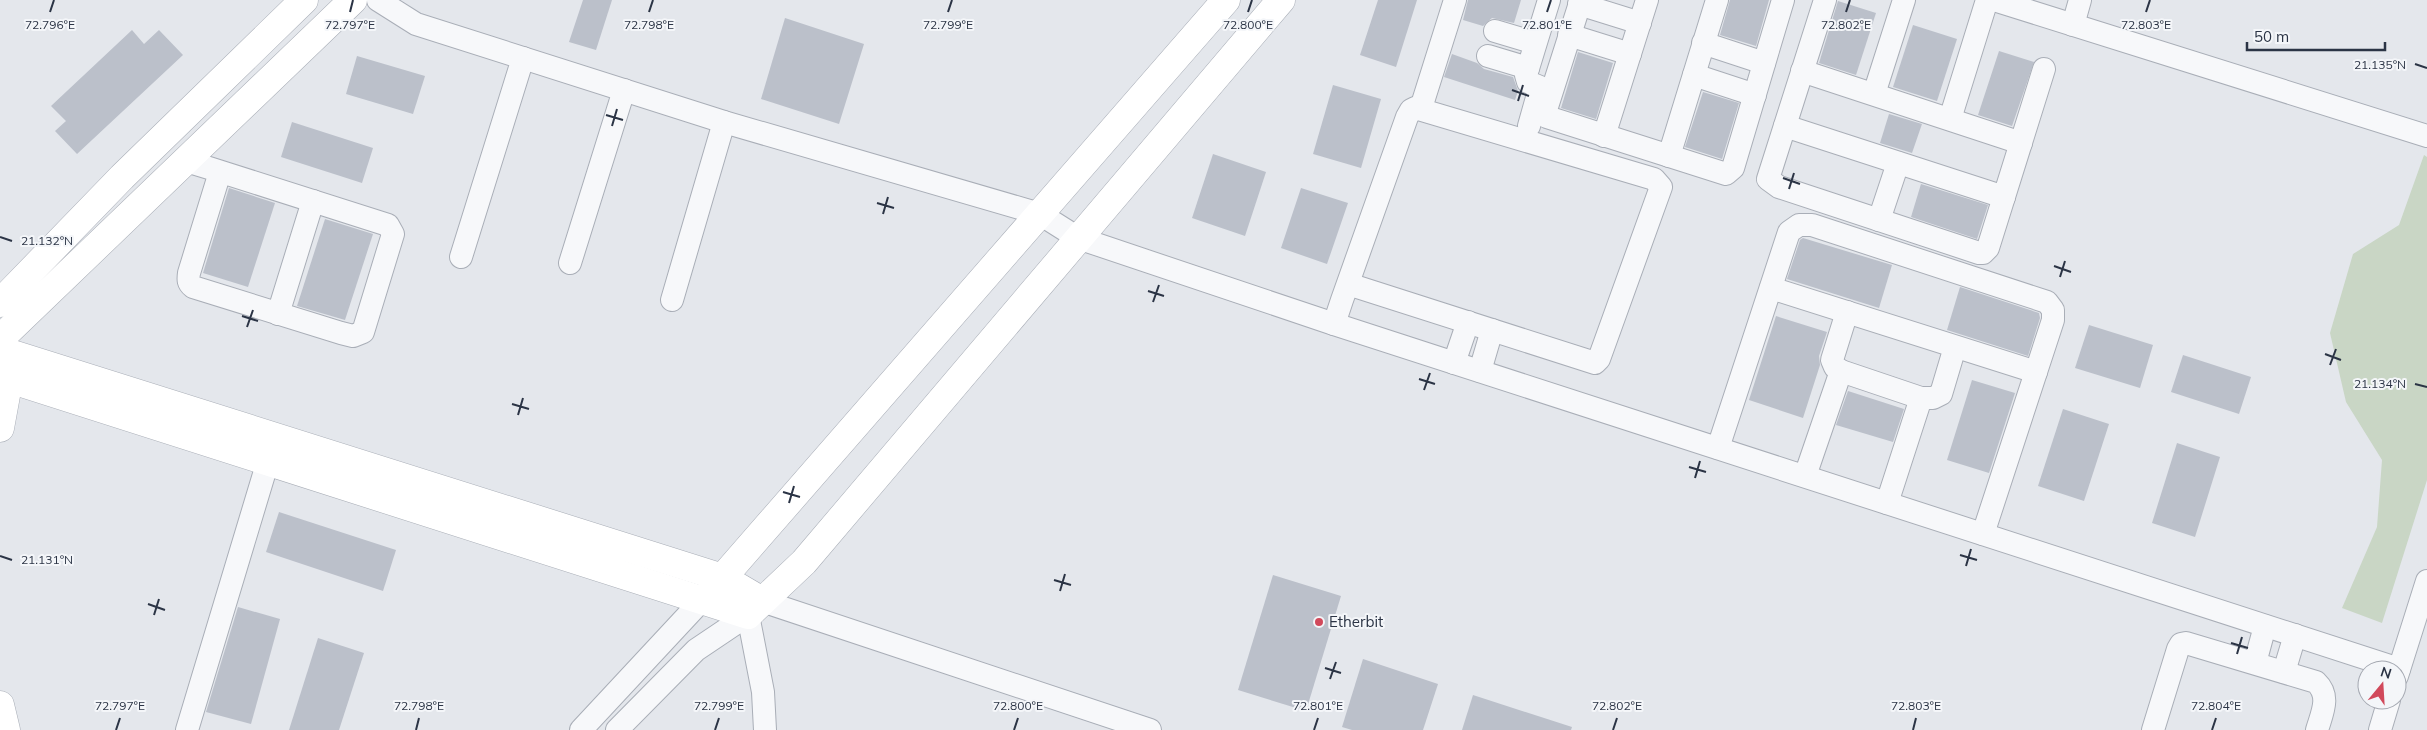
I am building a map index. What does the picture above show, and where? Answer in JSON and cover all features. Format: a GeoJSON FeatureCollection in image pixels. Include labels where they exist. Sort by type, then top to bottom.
{"type":"FeatureCollection","features":[{"type":"Feature","properties":{"kind":"street"},"geometry":{"type":"LineString","coordinates":[[0,303],[122,177],[304,0]]}},
{"type":"Feature","properties":{"kind":"street"},"geometry":{"type":"LineString","coordinates":[[0,339],[353,0]]}},
{"type":"Feature","properties":{"kind":"street"},"geometry":{"type":"LineString","coordinates":[[378,0],[416,24],[724,122],[1040,214],[1078,238],[1334,324],[2295,635],[2365,660]]}},
{"type":"Feature","properties":{"kind":"street"},"geometry":{"type":"LineString","coordinates":[[581,730],[723,578],[1226,0]]}},
{"type":"Feature","properties":{"kind":"street"},"geometry":{"type":"LineString","coordinates":[[617,730],[696,650],[755,608],[804,562],[1281,0]]}},
{"type":"Feature","properties":{"kind":"street"},"geometry":{"type":"LineString","coordinates":[[1421,108],[1455,0]]}},
{"type":"Feature","properties":{"kind":"street"},"geometry":{"type":"LineString","coordinates":[[1529,126],[1540,87],[1526,78],[1549,0]]}},
{"type":"Feature","properties":{"kind":"street"},"geometry":{"type":"LineString","coordinates":[[1604,136],[1647,0]]}},
{"type":"Feature","properties":{"kind":"street"},"geometry":{"type":"LineString","coordinates":[[1669,156],[1717,0]]}},
{"type":"Feature","properties":{"kind":"street"},"geometry":{"type":"LineString","coordinates":[[1640,23],[1580,2],[1545,115],[1550,119],[1729,173],[1733,168],[1783,0]]}},
{"type":"Feature","properties":{"kind":"street"},"geometry":{"type":"LineString","coordinates":[[1825,0],[1768,179],[1779,187],[1982,253],[1988,248],[2044,69]]}},
{"type":"Feature","properties":{"kind":"street"},"geometry":{"type":"LineString","coordinates":[[1874,94],[1904,0]]}},
{"type":"Feature","properties":{"kind":"street"},"geometry":{"type":"LineString","coordinates":[[1950,119],[1987,0]]}},
{"type":"Feature","properties":{"kind":"street"},"geometry":{"type":"LineString","coordinates":[[1994,0],[2427,136]]}},
{"type":"Feature","properties":{"kind":"street"},"geometry":{"type":"LineString","coordinates":[[2073,24],[2080,0]]}},
{"type":"Feature","properties":{"kind":"street"},"geometry":{"type":"LineString","coordinates":[[1495,31],[1535,43]]}},
{"type":"Feature","properties":{"kind":"street"},"geometry":{"type":"LineString","coordinates":[[1569,35],[1630,54]]}},
{"type":"Feature","properties":{"kind":"street"},"geometry":{"type":"LineString","coordinates":[[1703,43],[1764,63]]}},
{"type":"Feature","properties":{"kind":"street"},"geometry":{"type":"LineString","coordinates":[[1488,56],[1528,68]]}},
{"type":"Feature","properties":{"kind":"street"},"geometry":{"type":"LineString","coordinates":[[461,257],[523,58]]}},
{"type":"Feature","properties":{"kind":"street"},"geometry":{"type":"LineString","coordinates":[[1802,71],[2021,144]]}},
{"type":"Feature","properties":{"kind":"street"},"geometry":{"type":"LineString","coordinates":[[1694,76],[1755,95]]}},
{"type":"Feature","properties":{"kind":"street"},"geometry":{"type":"LineString","coordinates":[[570,263],[624,90]]}},
{"type":"Feature","properties":{"kind":"street"},"geometry":{"type":"LineString","coordinates":[[1334,324],[1348,284],[1407,117],[1411,110],[1421,108],[1654,179],[1661,187],[1597,361],[1592,363],[1348,284]]}},
{"type":"Feature","properties":{"kind":"street"},"geometry":{"type":"LineString","coordinates":[[672,300],[724,122]]}},
{"type":"Feature","properties":{"kind":"street"},"geometry":{"type":"LineString","coordinates":[[1785,126],[2004,197]]}},
{"type":"Feature","properties":{"kind":"street"},"geometry":{"type":"LineString","coordinates":[[186,161],[388,225],[393,230],[363,332],[353,336],[347,335],[193,287],[188,280],[220,172]]}},
{"type":"Feature","properties":{"kind":"street"},"geometry":{"type":"LineString","coordinates":[[1879,220],[1898,163]]}},
{"type":"Feature","properties":{"kind":"street"},"geometry":{"type":"LineString","coordinates":[[278,314],[313,202]]}},
{"type":"Feature","properties":{"kind":"street"},"geometry":{"type":"LineString","coordinates":[[1718,448],[1790,232],[1799,225],[1812,225],[2047,302],[2053,310],[2053,320],[1983,534]]}},
{"type":"Feature","properties":{"kind":"street"},"geometry":{"type":"LineString","coordinates":[[1771,288],[2036,372]]}},
{"type":"Feature","properties":{"kind":"street"},"geometry":{"type":"LineString","coordinates":[[1847,312],[1832,360],[1835,367],[1840,371],[1921,398],[1933,398],[1941,394],[1955,346]]}},
{"type":"Feature","properties":{"kind":"street"},"geometry":{"type":"LineString","coordinates":[[1454,363],[1468,322]]}},
{"type":"Feature","properties":{"kind":"street"},"geometry":{"type":"LineString","coordinates":[[1480,371],[1492,330]]}},
{"type":"Feature","properties":{"kind":"street"},"geometry":{"type":"LineString","coordinates":[[0,350],[723,578],[755,608],[765,730]]}},
{"type":"Feature","properties":{"kind":"street"},"geometry":{"type":"LineString","coordinates":[[1804,476],[1840,371]]}},
{"type":"Feature","properties":{"kind":"street"},"geometry":{"type":"LineString","coordinates":[[0,428],[5,377],[703,599],[755,608],[1150,730]]}},
{"type":"Feature","properties":{"kind":"street"},"geometry":{"type":"LineString","coordinates":[[1887,503],[1921,398]]}},
{"type":"Feature","properties":{"kind":"street"},"geometry":{"type":"LineString","coordinates":[[187,730],[268,461]]}},
{"type":"Feature","properties":{"kind":"street"},"geometry":{"type":"LineString","coordinates":[[2402,660],[2427,581]]}},
{"type":"Feature","properties":{"kind":"street"},"geometry":{"type":"LineString","coordinates":[[2255,663],[2266,626]]}},
{"type":"Feature","properties":{"kind":"street"},"geometry":{"type":"LineString","coordinates":[[2284,672],[2295,635]]}},
{"type":"Feature","properties":{"kind":"street"},"geometry":{"type":"LineString","coordinates":[[2153,730],[2181,644],[2193,644],[2316,682],[2321,687],[2325,703],[2317,730]]}},
{"type":"Feature","properties":{"kind":"street"},"geometry":{"type":"LineString","coordinates":[[0,705],[6,730]]}},
{"type":"Feature","properties":{"kind":"street"},"geometry":{"type":"LineString","coordinates":[[2380,730],[2386,710]]}},
{"type":"Feature","properties":{"kind":"green space"},"geometry":{"type":"Polygon","coordinates":[[[2424,155],[2427,157],[2427,480],[2382,623],[2342,608],[2377,527],[2382,460],[2346,402],[2330,333],[2353,254],[2399,225],[2424,155]]]}},
{"type":"Feature","properties":{"kind":"building"},"geometry":{"type":"Polygon","coordinates":[[[583,0],[612,0],[596,50],[569,42],[583,0]]]}},
{"type":"Feature","properties":{"kind":"building"},"geometry":{"type":"Polygon","coordinates":[[[1378,0],[1417,0],[1396,67],[1360,55],[1378,0]]]}},
{"type":"Feature","properties":{"kind":"building"},"geometry":{"type":"Polygon","coordinates":[[[1468,0],[1521,0],[1514,23],[1492,18],[1483,26],[1463,20],[1468,0]]]}},
{"type":"Feature","properties":{"kind":"building"},"geometry":{"type":"Polygon","coordinates":[[[1730,0],[1769,0],[1756,46],[1720,35],[1730,0]]]}},
{"type":"Feature","properties":{"kind":"building"},"geometry":{"type":"Polygon","coordinates":[[[1838,1],[1876,13],[1856,75],[1819,63],[1838,1]]]}},
{"type":"Feature","properties":{"kind":"building"},"geometry":{"type":"Polygon","coordinates":[[[785,18],[864,44],[839,124],[761,99],[785,18]]]}},
{"type":"Feature","properties":{"kind":"building"},"geometry":{"type":"Polygon","coordinates":[[[1913,25],[1957,39],[1937,101],[1893,87],[1913,25]]]}},
{"type":"Feature","properties":{"kind":"building"},"geometry":{"type":"Polygon","coordinates":[[[132,30],[144,44],[159,30],[183,55],[77,154],[55,131],[66,121],[51,106],[132,30]]]}},
{"type":"Feature","properties":{"kind":"building"},"geometry":{"type":"Polygon","coordinates":[[[1999,51],[2034,62],[2012,126],[1978,115],[1999,51]]]}},
{"type":"Feature","properties":{"kind":"building"},"geometry":{"type":"Polygon","coordinates":[[[1578,52],[1613,63],[1596,119],[1561,108],[1578,52]]]}},
{"type":"Feature","properties":{"kind":"building"},"geometry":{"type":"Polygon","coordinates":[[[1452,54],[1477,63],[1484,69],[1513,77],[1518,91],[1515,100],[1444,77],[1452,54]]]}},
{"type":"Feature","properties":{"kind":"building"},"geometry":{"type":"Polygon","coordinates":[[[357,56],[425,76],[413,114],[346,94],[357,56]]]}},
{"type":"Feature","properties":{"kind":"building"},"geometry":{"type":"Polygon","coordinates":[[[1333,85],[1381,99],[1361,168],[1313,154],[1333,85]]]}},
{"type":"Feature","properties":{"kind":"building"},"geometry":{"type":"Polygon","coordinates":[[[1703,92],[1739,103],[1722,159],[1685,147],[1703,92]]]}},
{"type":"Feature","properties":{"kind":"building"},"geometry":{"type":"Polygon","coordinates":[[[1889,114],[1922,124],[1912,153],[1880,143],[1889,114]]]}},
{"type":"Feature","properties":{"kind":"building"},"geometry":{"type":"Polygon","coordinates":[[[292,122],[373,148],[362,183],[281,157],[292,122]]]}},
{"type":"Feature","properties":{"kind":"building"},"geometry":{"type":"Polygon","coordinates":[[[1213,154],[1266,172],[1245,236],[1192,218],[1213,154]]]}},
{"type":"Feature","properties":{"kind":"building"},"geometry":{"type":"Polygon","coordinates":[[[1921,184],[1988,205],[1977,239],[1911,217],[1921,184]]]}},
{"type":"Feature","properties":{"kind":"building"},"geometry":{"type":"Polygon","coordinates":[[[229,188],[275,203],[248,287],[203,273],[229,188]]]}},
{"type":"Feature","properties":{"kind":"building"},"geometry":{"type":"Polygon","coordinates":[[[1301,188],[1348,203],[1327,264],[1281,248],[1301,188]]]}},
{"type":"Feature","properties":{"kind":"building"},"geometry":{"type":"Polygon","coordinates":[[[325,219],[373,234],[345,320],[297,306],[325,219]]]}},
{"type":"Feature","properties":{"kind":"building"},"geometry":{"type":"Polygon","coordinates":[[[1803,238],[1892,265],[1879,308],[1787,279],[1800,240],[1803,238]]]}},
{"type":"Feature","properties":{"kind":"building"},"geometry":{"type":"Polygon","coordinates":[[[1960,287],[2039,313],[2040,318],[2028,356],[1947,330],[1960,287]]]}},
{"type":"Feature","properties":{"kind":"building"},"geometry":{"type":"Polygon","coordinates":[[[1776,316],[1827,332],[1819,356],[1820,365],[1803,418],[1749,400],[1776,316]]]}},
{"type":"Feature","properties":{"kind":"building"},"geometry":{"type":"Polygon","coordinates":[[[2089,325],[2153,345],[2140,388],[2075,368],[2089,325]]]}},
{"type":"Feature","properties":{"kind":"building"},"geometry":{"type":"Polygon","coordinates":[[[2183,355],[2251,377],[2239,414],[2171,392],[2183,355]]]}},
{"type":"Feature","properties":{"kind":"building"},"geometry":{"type":"Polygon","coordinates":[[[1972,380],[2015,393],[1989,473],[1947,460],[1972,380]]]}},
{"type":"Feature","properties":{"kind":"building"},"geometry":{"type":"Polygon","coordinates":[[[1848,391],[1904,409],[1893,442],[1836,425],[1848,391]]]}},
{"type":"Feature","properties":{"kind":"building"},"geometry":{"type":"Polygon","coordinates":[[[2063,409],[2109,424],[2084,501],[2038,486],[2063,409]]]}},
{"type":"Feature","properties":{"kind":"building"},"geometry":{"type":"Polygon","coordinates":[[[2177,443],[2220,457],[2195,537],[2152,523],[2177,443]]]}},
{"type":"Feature","properties":{"kind":"building"},"geometry":{"type":"Polygon","coordinates":[[[279,512],[396,550],[383,591],[266,552],[279,512]]]}},
{"type":"Feature","properties":{"kind":"building"},"geometry":{"type":"Polygon","coordinates":[[[1273,575],[1341,596],[1306,711],[1238,690],[1273,575]]]}},
{"type":"Feature","properties":{"kind":"building"},"geometry":{"type":"Polygon","coordinates":[[[238,607],[280,619],[251,724],[206,712],[238,607]]]}},
{"type":"Feature","properties":{"kind":"building"},"geometry":{"type":"Polygon","coordinates":[[[318,638],[364,653],[339,730],[289,730],[318,638]]]}},
{"type":"Feature","properties":{"kind":"building"},"geometry":{"type":"Polygon","coordinates":[[[1363,659],[1438,684],[1423,730],[1352,730],[1342,727],[1363,659]]]}},
{"type":"Feature","properties":{"kind":"building"},"geometry":{"type":"Polygon","coordinates":[[[1473,695],[1572,727],[1571,730],[1462,730],[1473,695]]]}},
{"type":"Feature","properties":{"kind":"place","name":"Etherbit"},"geometry":{"type":"Point","coordinates":[1319,622]}}]}
